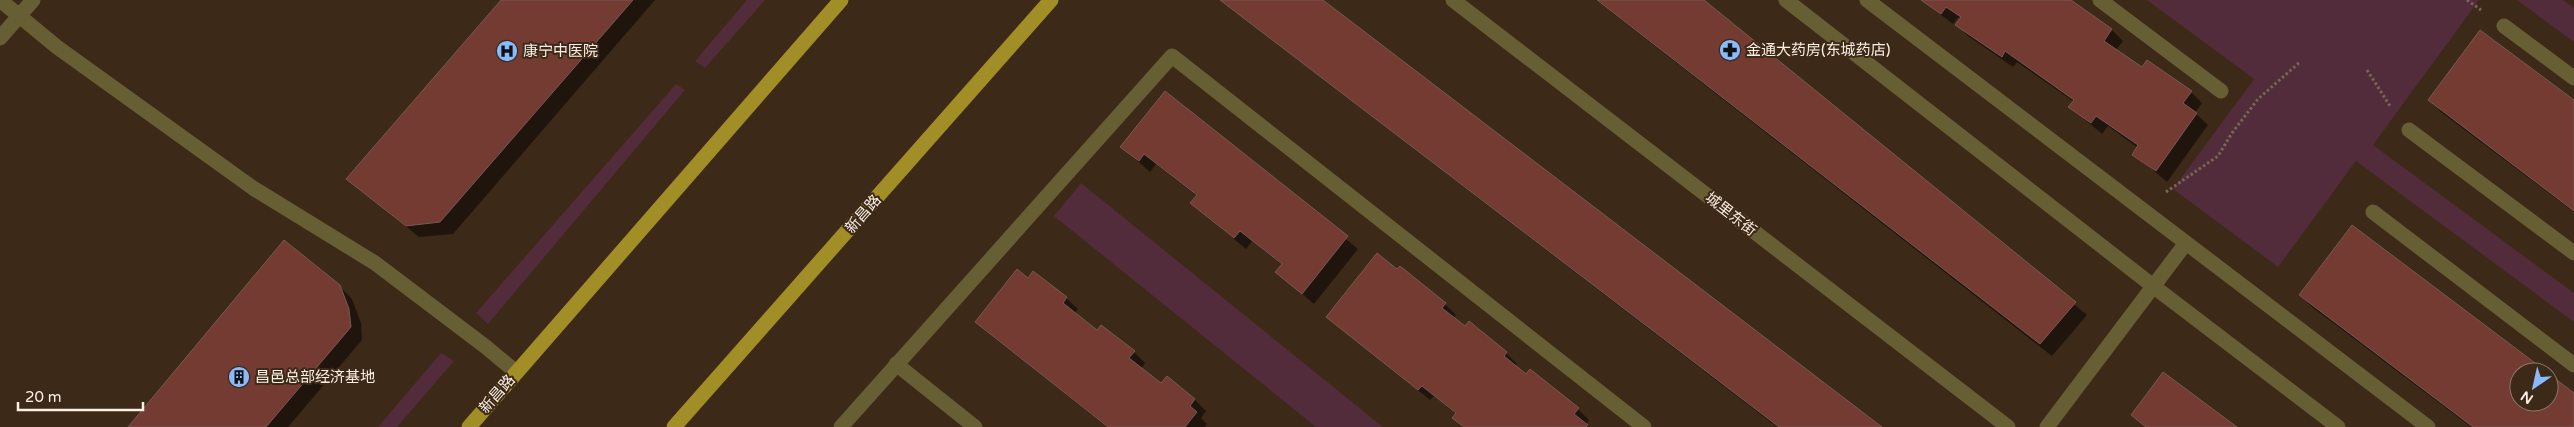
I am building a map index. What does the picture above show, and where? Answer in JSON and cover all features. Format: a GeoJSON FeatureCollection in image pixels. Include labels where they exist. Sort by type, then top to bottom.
{"type":"FeatureCollection","features":[{"type":"Feature","properties":{"kind":"main road","name":"新昌路"},"geometry":{"type":"LineString","coordinates":[[469,427],[841,0]]}},
{"type":"Feature","properties":{"kind":"main road","name":"新昌路"},"geometry":{"type":"LineString","coordinates":[[674,427],[1051,0]]}},
{"type":"Feature","properties":{"kind":"street"},"geometry":{"type":"LineString","coordinates":[[0,0],[57,47],[253,188],[375,263],[516,372]]}},
{"type":"Feature","properties":{"kind":"street"},"geometry":{"type":"LineString","coordinates":[[0,38],[33,0]]}},
{"type":"Feature","properties":{"kind":"street","name":"城里东街"},"geometry":{"type":"LineString","coordinates":[[1453,0],[2008,427]]}},
{"type":"Feature","properties":{"kind":"street"},"geometry":{"type":"LineString","coordinates":[[1786,0],[2153,286],[2338,427]]}},
{"type":"Feature","properties":{"kind":"street"},"geometry":{"type":"LineString","coordinates":[[1867,0],[2428,427]]}},
{"type":"Feature","properties":{"kind":"street"},"geometry":{"type":"LineString","coordinates":[[2100,0],[2221,91]]}},
{"type":"Feature","properties":{"kind":"street"},"geometry":{"type":"LineString","coordinates":[[2504,26],[2574,78]]}},
{"type":"Feature","properties":{"kind":"street"},"geometry":{"type":"LineString","coordinates":[[841,427],[1172,56],[1644,427]]}},
{"type":"Feature","properties":{"kind":"street"},"geometry":{"type":"LineString","coordinates":[[2409,130],[2574,252]]}},
{"type":"Feature","properties":{"kind":"street"},"geometry":{"type":"LineString","coordinates":[[2372,212],[2574,365]]}},
{"type":"Feature","properties":{"kind":"street"},"geometry":{"type":"LineString","coordinates":[[2047,427],[2186,243]]}},
{"type":"Feature","properties":{"kind":"street"},"geometry":{"type":"LineString","coordinates":[[896,364],[976,427]]}},
{"type":"Feature","properties":{"kind":"path"},"geometry":{"type":"LineString","coordinates":[[2141,208],[2218,156],[2232,133],[2258,99],[2300,62]]}},
{"type":"Feature","properties":{"kind":"path"},"geometry":{"type":"LineString","coordinates":[[2367,70],[2385,100],[2409,130]]}},
{"type":"Feature","properties":{"kind":"shaded area"},"geometry":{"type":"Polygon","coordinates":[[[747,0],[765,0],[705,68],[695,61],[747,0]]]}},
{"type":"Feature","properties":{"kind":"shaded area"},"geometry":{"type":"Polygon","coordinates":[[[2147,0],[2479,0],[2373,145],[2574,293],[2574,322],[2356,161],[2278,267],[2173,189],[2254,79],[2147,0]]]}},
{"type":"Feature","properties":{"kind":"shaded area"},"geometry":{"type":"Polygon","coordinates":[[[2517,0],[2563,0],[2574,8],[2574,42],[2517,0]]]}},
{"type":"Feature","properties":{"kind":"shaded area"},"geometry":{"type":"Polygon","coordinates":[[[676,84],[685,90],[488,324],[476,313],[676,84]]]}},
{"type":"Feature","properties":{"kind":"shaded area"},"geometry":{"type":"Polygon","coordinates":[[[1081,183],[1383,427],[1316,427],[1054,216],[1081,183]]]}},
{"type":"Feature","properties":{"kind":"shaded area"},"geometry":{"type":"Polygon","coordinates":[[[441,353],[454,361],[397,427],[378,427],[441,353]]]}},
{"type":"Feature","properties":{"kind":"building"},"geometry":{"type":"Polygon","coordinates":[[[501,0],[633,0],[440,222],[406,226],[346,179],[501,0]]]}},
{"type":"Feature","properties":{"kind":"building"},"geometry":{"type":"Polygon","coordinates":[[[1220,0],[1323,0],[1882,427],[1779,427],[1220,0]]]}},
{"type":"Feature","properties":{"kind":"building"},"geometry":{"type":"Polygon","coordinates":[[[1597,0],[1704,0],[2076,302],[2040,344],[1597,0]]]}},
{"type":"Feature","properties":{"kind":"building"},"geometry":{"type":"Polygon","coordinates":[[[1921,0],[2071,0],[2112,29],[2104,41],[2142,67],[2147,60],[2192,91],[2183,103],[2197,113],[2156,171],[2132,155],[2138,145],[2096,116],[2091,123],[2068,107],[2074,100],[2005,51],[2002,57],[1955,25],[1961,17],[1946,7],[1941,14],[1921,0]]]}},
{"type":"Feature","properties":{"kind":"building"},"geometry":{"type":"Polygon","coordinates":[[[2480,30],[2574,100],[2574,211],[2428,100],[2480,30]]]}},
{"type":"Feature","properties":{"kind":"building"},"geometry":{"type":"Polygon","coordinates":[[[1165,91],[1348,236],[1302,294],[1275,272],[1282,264],[1240,231],[1234,238],[1190,203],[1197,195],[1144,154],[1139,161],[1120,147],[1165,91]]]}},
{"type":"Feature","properties":{"kind":"building"},"geometry":{"type":"Polygon","coordinates":[[[2352,225],[2534,362],[2509,362],[2509,412],[2559,412],[2559,382],[2574,393],[2574,427],[2473,427],[2299,295],[2352,225]]]}},
{"type":"Feature","properties":{"kind":"building","name":"昌邑总部经济基地"},"geometry":{"type":"Polygon","coordinates":[[[284,240],[340,285],[349,309],[351,327],[266,427],[128,427],[284,240]]]}},
{"type":"Feature","properties":{"kind":"building"},"geometry":{"type":"Polygon","coordinates":[[[1377,253],[1397,269],[1400,266],[1446,303],[1442,308],[1465,326],[1469,321],[1507,352],[1504,356],[1526,374],[1530,369],[1579,408],[1574,414],[1588,425],[1586,427],[1464,427],[1452,418],[1456,413],[1422,386],[1418,390],[1326,317],[1377,253]]]}},
{"type":"Feature","properties":{"kind":"building"},"geometry":{"type":"Polygon","coordinates":[[[1017,269],[1028,278],[1033,271],[1067,297],[1063,303],[1097,330],[1101,325],[1135,351],[1129,358],[1161,383],[1167,376],[1195,399],[1190,406],[1197,412],[1185,427],[1108,427],[975,322],[1017,269]]]}},
{"type":"Feature","properties":{"kind":"building"},"geometry":{"type":"Polygon","coordinates":[[[2163,372],[2237,427],[2146,427],[2131,415],[2163,372]]]}},
{"type":"Feature","properties":{"kind":"place","name":"金通大药房(东城药店)"},"geometry":{"type":"Point","coordinates":[1730,50]}},
{"type":"Feature","properties":{"kind":"place","name":"康宁中医院"},"geometry":{"type":"Point","coordinates":[507,51]}},
{"type":"Feature","properties":{"kind":"place","name":"昌邑总部经济基地"},"geometry":{"type":"Point","coordinates":[239,377]}}]}
